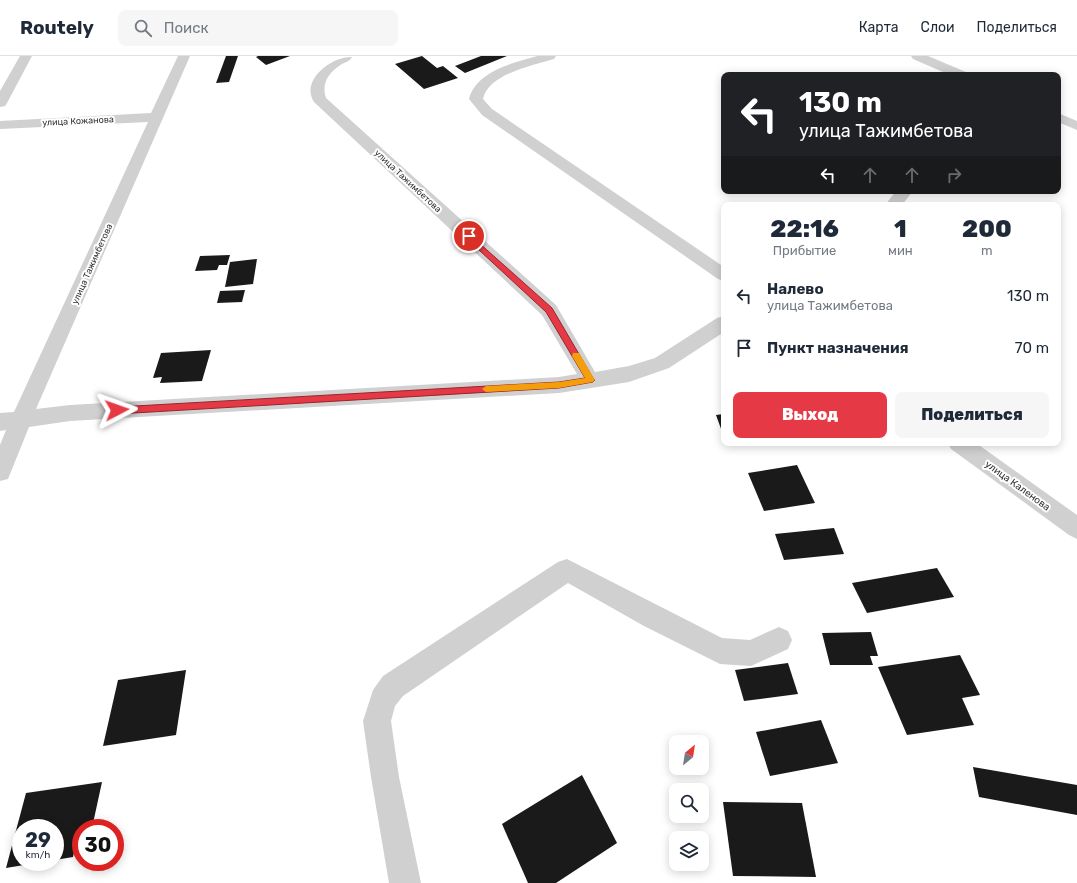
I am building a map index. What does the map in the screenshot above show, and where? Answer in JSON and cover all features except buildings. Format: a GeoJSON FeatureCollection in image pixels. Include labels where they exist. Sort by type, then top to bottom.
{"type":"FeatureCollection","features":[{"type":"Feature","properties":{"kind":"street"},"geometry":{"type":"LineString","coordinates":[[0,103],[26,56]]}},
{"type":"Feature","properties":{"kind":"street","name":"улица Тажимбетова"},"geometry":{"type":"LineString","coordinates":[[0,472],[21,420],[184,56]]}},
{"type":"Feature","properties":{"kind":"street"},"geometry":{"type":"LineString","coordinates":[[550,56],[501,74],[488,81],[482,85],[478,91],[476,99],[487,112],[721,273]]}},
{"type":"Feature","properties":{"kind":"street"},"geometry":{"type":"LineString","coordinates":[[917,56],[954,72]]}},
{"type":"Feature","properties":{"kind":"street","name":"улица Тажимбетова"},"geometry":{"type":"LineString","coordinates":[[346,57],[336,61],[320,78],[317,89],[319,99],[549,310],[590,380]]}},
{"type":"Feature","properties":{"kind":"street","name":"улица Кожанова"},"geometry":{"type":"LineString","coordinates":[[0,125],[156,117]]}},
{"type":"Feature","properties":{"kind":"street"},"geometry":{"type":"LineString","coordinates":[[1061,118],[1077,126]]}},
{"type":"Feature","properties":{"kind":"street"},"geometry":{"type":"LineString","coordinates":[[896,202],[902,194]]}},
{"type":"Feature","properties":{"kind":"street"},"geometry":{"type":"LineString","coordinates":[[0,422],[70,413],[559,385],[629,374],[662,363],[721,325]]}},
{"type":"Feature","properties":{"kind":"street","name":"улица Каленова"},"geometry":{"type":"LineString","coordinates":[[963,446],[1077,528]]}},
{"type":"Feature","properties":{"kind":"street"},"geometry":{"type":"LineString","coordinates":[[405,883],[385,777],[377,721],[383,700],[393,686],[568,570],[653,617],[720,651],[751,653],[779,640]]}},
{"type":"Feature","properties":{"kind":"slow traffic"},"geometry":{"type":"LineString","coordinates":[[486,389],[559,385],[590,380],[576,356]]}},
{"type":"Feature","properties":{"kind":"route"},"geometry":{"type":"LineString","coordinates":[[117,410],[559,385],[590,380],[549,310],[469,236]]}}]}
